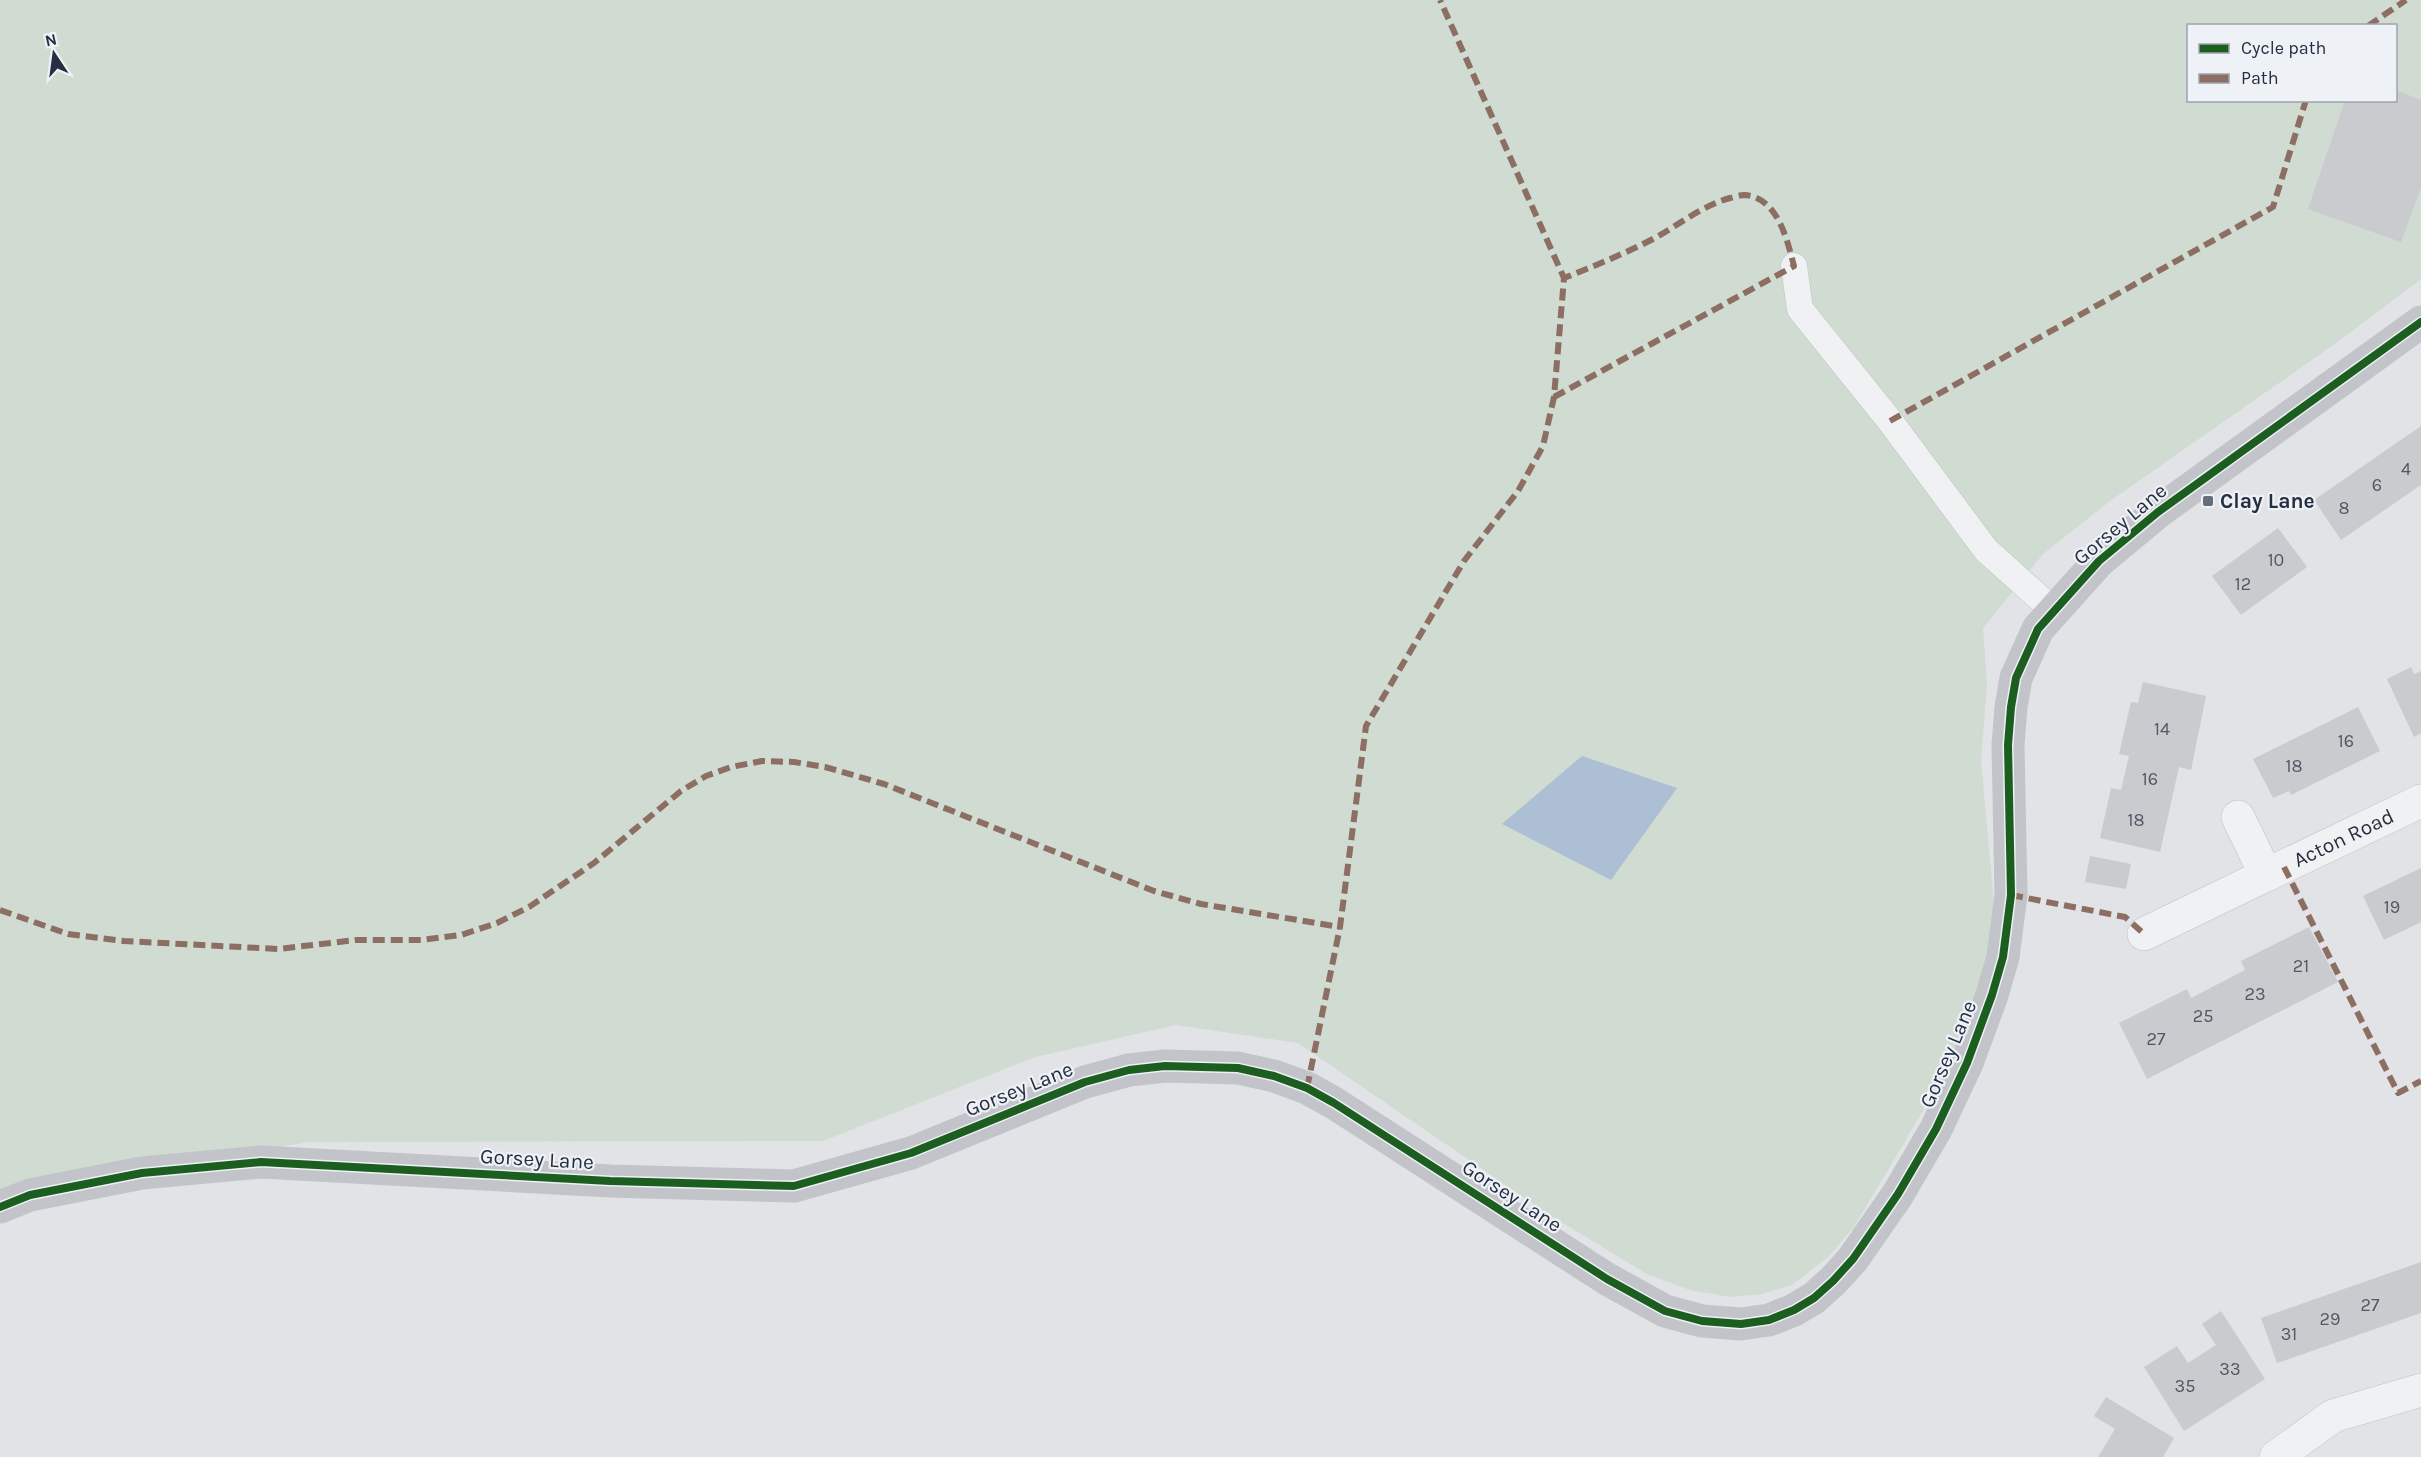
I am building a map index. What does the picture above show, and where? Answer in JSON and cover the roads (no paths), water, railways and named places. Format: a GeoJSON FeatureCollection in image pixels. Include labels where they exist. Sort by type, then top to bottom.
{"type":"FeatureCollection","features":[{"type":"Feature","properties":{"kind":"street","name":"Gorsey Lane"},"geometry":{"type":"LineString","coordinates":[[0,1207],[30,1196],[142,1173],[261,1162],[610,1181],[794,1186],[911,1153],[1085,1082],[1129,1070],[1165,1066],[1238,1068],[1274,1076],[1307,1088],[1334,1103],[1607,1279],[1665,1311],[1702,1321],[1741,1324],[1769,1320],[1794,1310],[1814,1298],[1853,1259],[1898,1194],[1936,1129],[1967,1063],[2003,957],[2011,896],[2008,745],[2016,678],[2038,629],[2099,561],[2158,512],[2421,322]]}},
{"type":"Feature","properties":{"kind":"street","name":"Acton Road"},"geometry":{"type":"LineString","coordinates":[[2144,934],[2421,801]]}},
{"type":"Feature","properties":{"kind":"street"},"geometry":{"type":"LineString","coordinates":[[2238,817],[2266,875]]}},
{"type":"Feature","properties":{"kind":"street"},"geometry":{"type":"LineString","coordinates":[[2276,1457],[2333,1416],[2421,1390]]}},
{"type":"Feature","properties":{"kind":"lane"},"geometry":{"type":"LineString","coordinates":[[1794,266],[1800,309],[1890,421],[1986,550],[2053,610]]}},
{"type":"Feature","properties":{"kind":"water"},"geometry":{"type":"Polygon","coordinates":[[[1582,756],[1677,788],[1611,880],[1502,824],[1582,756]]]}},
{"type":"Feature","properties":{"kind":"place","name":"Clay Lane"},"geometry":{"type":"Point","coordinates":[2208,501]}}]}
